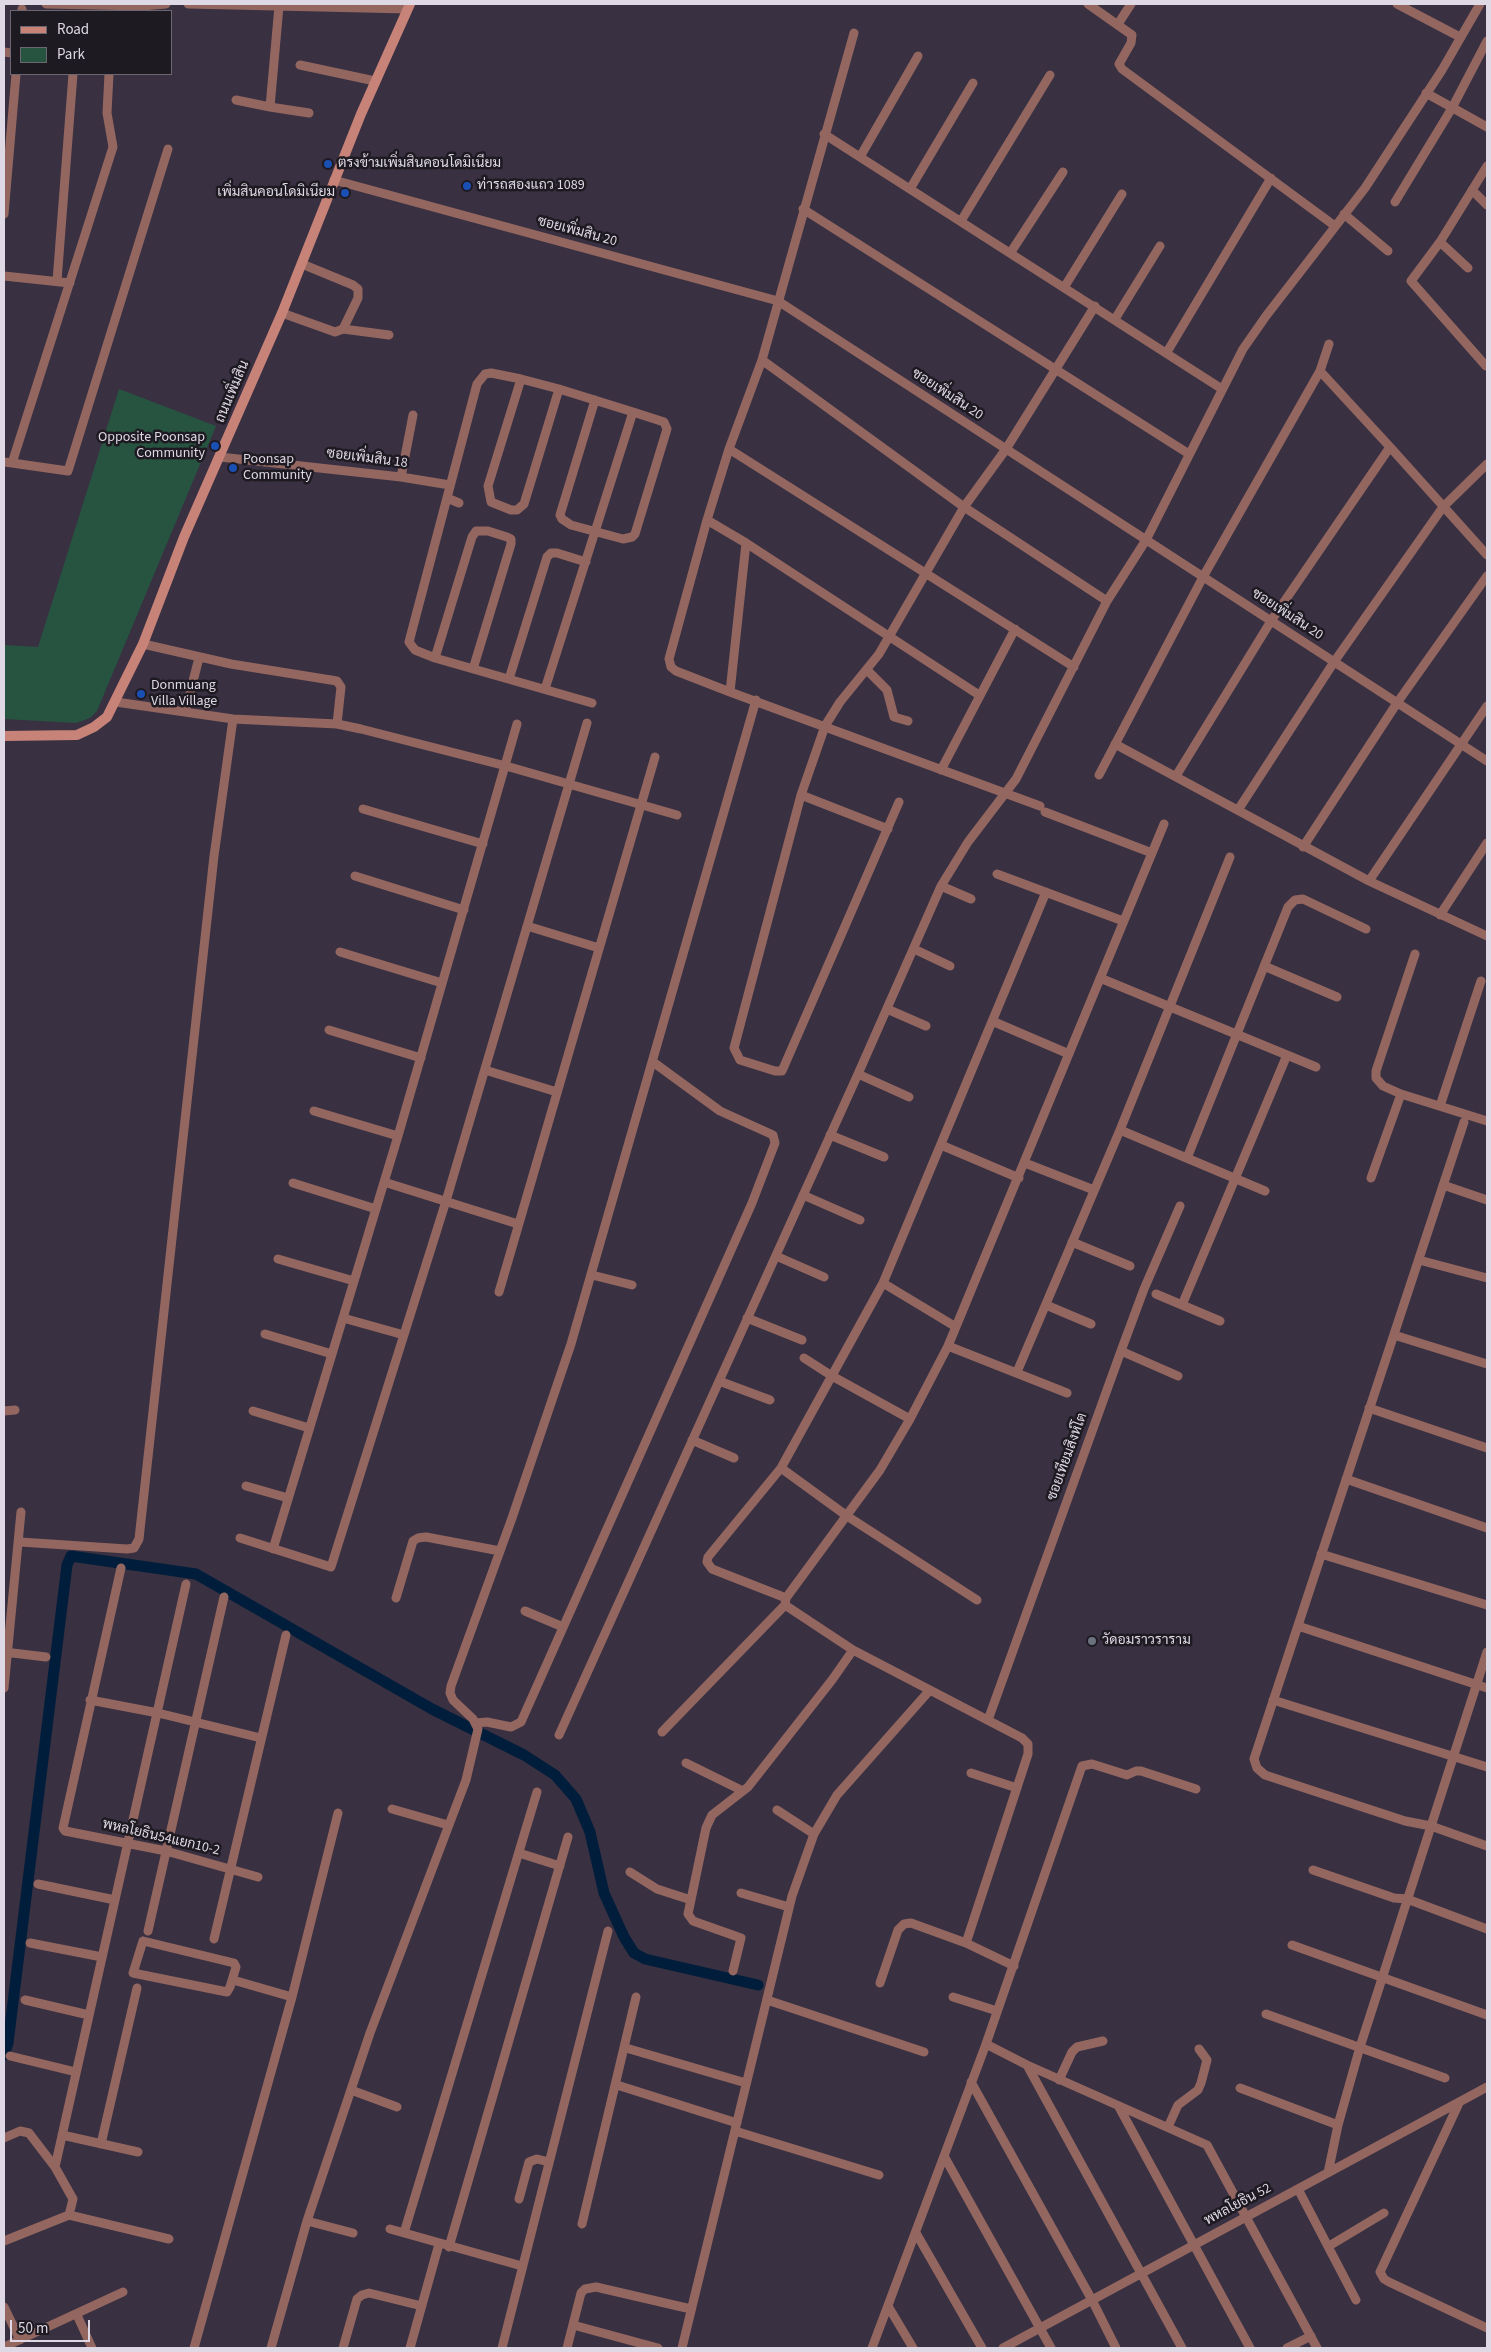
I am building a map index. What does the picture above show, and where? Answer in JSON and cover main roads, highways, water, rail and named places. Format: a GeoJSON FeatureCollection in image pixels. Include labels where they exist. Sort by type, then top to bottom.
{"type":"FeatureCollection","features":[{"type":"Feature","properties":{"kind":"waterway"},"geometry":{"type":"LineString","coordinates":[[4,2055],[8,2043],[67,1565],[71,1556],[196,1574],[432,1709],[524,1755],[555,1775],[576,1799],[590,1832],[604,1893],[624,1937],[634,1953],[645,1959],[758,1985]]}},
{"type":"Feature","properties":{"kind":"place","name":"ตรงข้ามเพิ่มสินคอนโดมิเนียม"},"geometry":{"type":"Point","coordinates":[328,164]}},
{"type":"Feature","properties":{"kind":"place","name":"ท่ารถสองแถว 1089"},"geometry":{"type":"Point","coordinates":[467,186]}},
{"type":"Feature","properties":{"kind":"place","name":"เพิ่มสินคอนโดมิเนียม"},"geometry":{"type":"Point","coordinates":[345,193]}},
{"type":"Feature","properties":{"kind":"place","name":"Opposite Poonsap Community"},"geometry":{"type":"Point","coordinates":[215,446]}},
{"type":"Feature","properties":{"kind":"place","name":"Poonsap Community"},"geometry":{"type":"Point","coordinates":[233,468]}},
{"type":"Feature","properties":{"kind":"place","name":"Donmuang Villa Village"},"geometry":{"type":"Point","coordinates":[141,694]}},
{"type":"Feature","properties":{"kind":"place","name":"วัดอมราวราราม"},"geometry":{"type":"Point","coordinates":[1092,1641]}}]}
